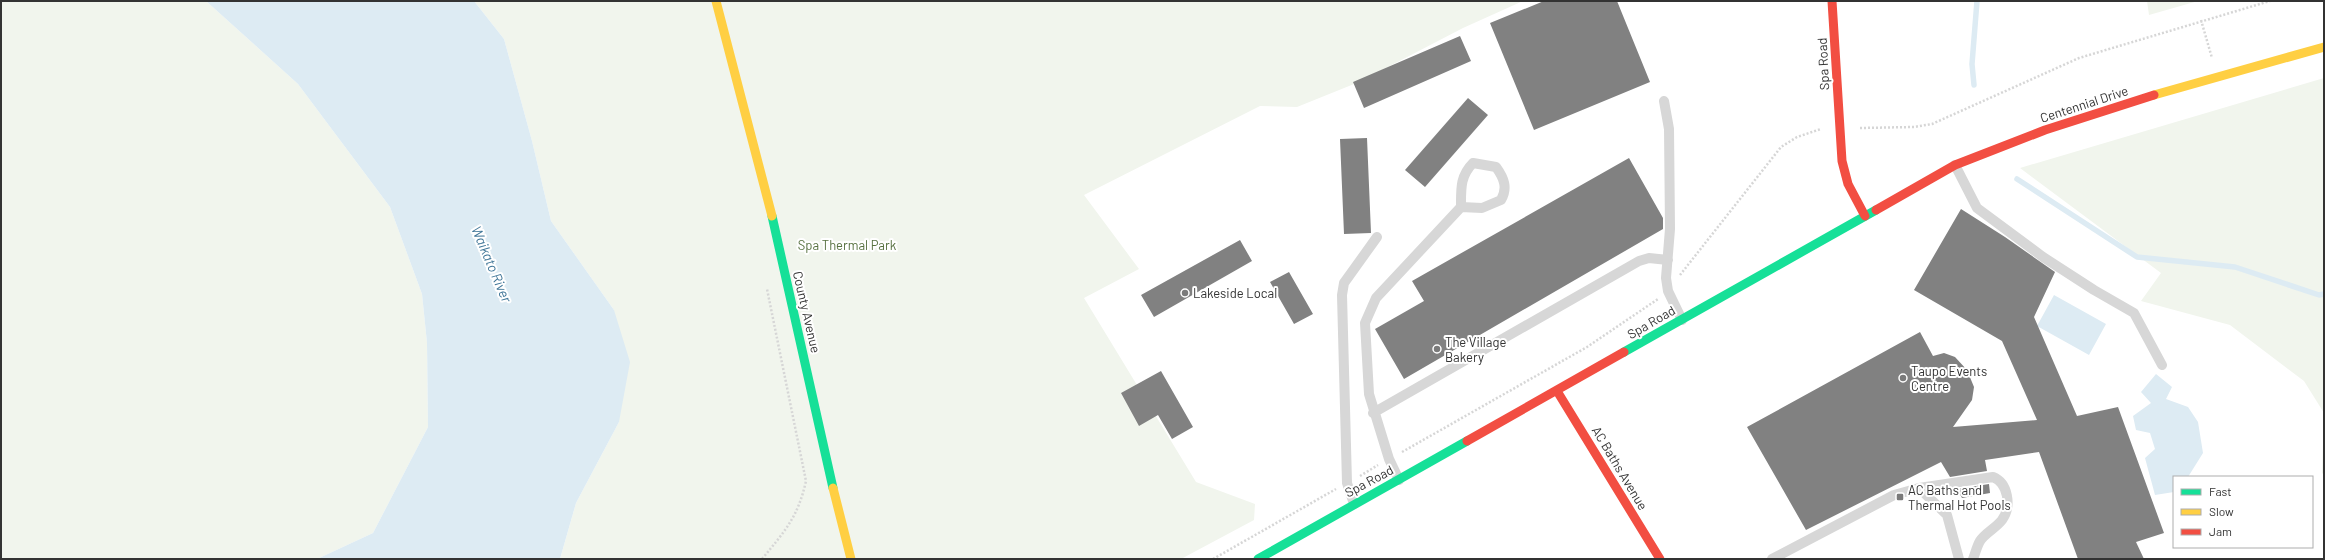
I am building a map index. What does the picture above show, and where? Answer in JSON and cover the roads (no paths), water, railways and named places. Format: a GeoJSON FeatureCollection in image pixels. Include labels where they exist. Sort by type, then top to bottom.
{"type":"FeatureCollection","features":[{"type":"Feature","properties":{"kind":"main road","name":"County Avenue"},"geometry":{"type":"LineString","coordinates":[[716,1],[719,18],[766,187],[837,505],[851,559]]}},
{"type":"Feature","properties":{"kind":"main road","name":"Spa Road"},"geometry":{"type":"LineString","coordinates":[[1258,559],[1865,216],[1848,184],[1842,161],[1832,1]]}},
{"type":"Feature","properties":{"kind":"main road","name":"Centennial Drive"},"geometry":{"type":"LineString","coordinates":[[1865,216],[1955,165],[2014,140],[2074,120],[2324,48]]}},
{"type":"Feature","properties":{"kind":"main road","name":"AC Baths Avenue"},"geometry":{"type":"LineString","coordinates":[[1557,391],[1660,559]]}},
{"type":"Feature","properties":{"kind":"lane"},"geometry":{"type":"LineString","coordinates":[[1664,101],[1669,129],[1670,228],[1668,291],[1682,320]]}},
{"type":"Feature","properties":{"kind":"lane"},"geometry":{"type":"LineString","coordinates":[[1399,480],[1389,459],[1373,413],[1369,394],[1365,323],[1376,298],[1461,207],[1461,187],[1465,171],[1473,163],[1496,167],[1503,177],[1504,184],[1501,200],[1482,208],[1461,207]]}},
{"type":"Feature","properties":{"kind":"lane"},"geometry":{"type":"LineString","coordinates":[[1955,165],[1977,208],[2044,257],[2094,290],[2134,313],[2162,365]]}},
{"type":"Feature","properties":{"kind":"lane"},"geometry":{"type":"LineString","coordinates":[[1354,504],[1347,483],[1342,295],[1344,284],[1377,237]]}},
{"type":"Feature","properties":{"kind":"lane"},"geometry":{"type":"LineString","coordinates":[[1373,413],[1639,261],[1649,258],[1668,260]]}},
{"type":"Feature","properties":{"kind":"lane"},"geometry":{"type":"LineString","coordinates":[[1772,559],[1894,495],[1919,488],[1993,477],[2000,480],[2006,489],[2006,512],[2002,520],[1980,541],[1973,559]]}},
{"type":"Feature","properties":{"kind":"lane"},"geometry":{"type":"LineString","coordinates":[[1919,488],[1947,515],[1959,559]]}},
{"type":"Feature","properties":{"kind":"water","name":"Waikato River"},"geometry":{"type":"Polygon","coordinates":[[[206,1],[474,1],[504,39],[532,141],[551,221],[614,310],[630,362],[619,422],[576,503],[560,559],[317,559],[373,533],[428,427],[427,343],[422,294],[390,207],[298,84],[206,1]]]}},
{"type":"Feature","properties":{"kind":"water"},"geometry":{"type":"Polygon","coordinates":[[[2054,295],[2106,324],[2089,355],[2037,326],[2054,295]]]}},
{"type":"Feature","properties":{"kind":"water"},"geometry":{"type":"Polygon","coordinates":[[[2156,374],[2172,387],[2166,399],[2188,407],[2198,422],[2203,453],[2189,476],[2173,476],[2173,492],[2155,495],[2145,458],[2155,449],[2150,433],[2136,430],[2133,416],[2151,403],[2141,392],[2156,374]]]}},
{"type":"Feature","properties":{"kind":"waterway"},"geometry":{"type":"LineString","coordinates":[[1974,85],[1972,64],[1977,1]]}},
{"type":"Feature","properties":{"kind":"waterway"},"geometry":{"type":"LineString","coordinates":[[2017,179],[2137,257],[2235,267],[2319,295],[2324,294]]}},
{"type":"Feature","properties":{"kind":"place","name":"Lakeside Local"},"geometry":{"type":"Point","coordinates":[1185,293]}},
{"type":"Feature","properties":{"kind":"place","name":"The Village Bakery"},"geometry":{"type":"Point","coordinates":[1437,349]}},
{"type":"Feature","properties":{"kind":"place","name":"Taupo Events Centre"},"geometry":{"type":"Point","coordinates":[1903,378]}},
{"type":"Feature","properties":{"kind":"place","name":"AC Baths and Thermal Hot Pools"},"geometry":{"type":"Point","coordinates":[1900,497]}},
{"type":"Feature","properties":{"kind":"park label","name":"Spa Thermal Park"},"geometry":{"type":"Point","coordinates":[847,245]}}]}
